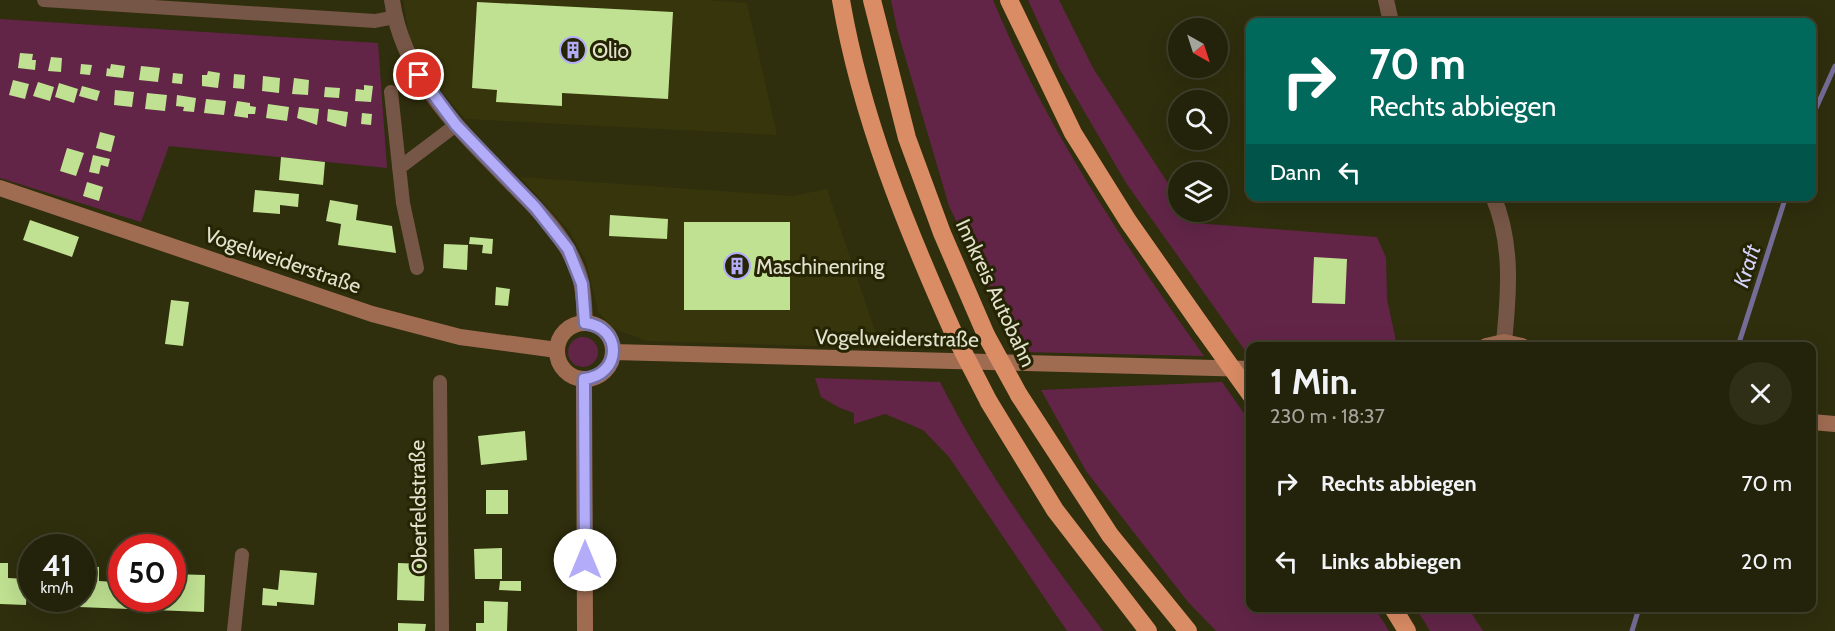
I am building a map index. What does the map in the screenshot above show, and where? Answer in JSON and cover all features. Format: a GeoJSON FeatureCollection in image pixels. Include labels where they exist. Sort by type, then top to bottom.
{"type":"FeatureCollection","features":[{"type":"Feature","properties":{"kind":"highway"},"geometry":{"type":"LineString","coordinates":[[841,0],[877,143],[906,227],[954,334],[989,402],[1033,476],[1096,566],[1148,631]]}},
{"type":"Feature","properties":{"kind":"highway","name":"Innkreis Autobahn"},"geometry":{"type":"LineString","coordinates":[[872,0],[907,138],[942,233],[986,335],[1019,395],[1110,535],[1188,631]]}},
{"type":"Feature","properties":{"kind":"highway"},"geometry":{"type":"LineString","coordinates":[[1009,0],[1073,133],[1128,221],[1246,388]]}},
{"type":"Feature","properties":{"kind":"highway"},"geometry":{"type":"LineString","coordinates":[[1096,566],[1134,631]]}},
{"type":"Feature","properties":{"kind":"highway"},"geometry":{"type":"LineString","coordinates":[[1395,612],[1407,631]]}},
{"type":"Feature","properties":{"kind":"main road","name":"Vogelweiderstraße"},"geometry":{"type":"LineString","coordinates":[[0,188],[372,314],[469,339],[557,350]]}},
{"type":"Feature","properties":{"kind":"main road"},"geometry":{"type":"LineString","coordinates":[[585,323],[593,324],[606,332],[614,352],[608,369],[601,375],[584,379],[575,378],[561,367],[557,350],[559,342],[569,328],[585,323]]}},
{"type":"Feature","properties":{"kind":"main road","name":"Vogelweiderstraße"},"geometry":{"type":"LineString","coordinates":[[614,352],[1246,369]]}},
{"type":"Feature","properties":{"kind":"main road"},"geometry":{"type":"LineString","coordinates":[[584,379],[585,631]]}},
{"type":"Feature","properties":{"kind":"main road"},"geometry":{"type":"LineString","coordinates":[[1816,422],[1835,424]]}},
{"type":"Feature","properties":{"kind":"street"},"geometry":{"type":"LineString","coordinates":[[44,0],[114,6],[136,2],[375,21],[393,8],[408,58],[430,93],[456,125],[535,207],[568,249],[582,284],[585,323]]}},
{"type":"Feature","properties":{"kind":"street"},"geometry":{"type":"LineString","coordinates":[[1386,0],[1390,18]]}},
{"type":"Feature","properties":{"kind":"street"},"geometry":{"type":"LineString","coordinates":[[391,92],[399,168],[417,268]]}},
{"type":"Feature","properties":{"kind":"street"},"geometry":{"type":"LineString","coordinates":[[399,168],[456,125]]}},
{"type":"Feature","properties":{"kind":"street"},"geometry":{"type":"LineString","coordinates":[[1495,201],[1501,215],[1509,251],[1504,342]]}},
{"type":"Feature","properties":{"kind":"street","name":"Oberfeldstraße"},"geometry":{"type":"LineString","coordinates":[[440,382],[442,631]]}},
{"type":"Feature","properties":{"kind":"street"},"geometry":{"type":"LineString","coordinates":[[234,631],[242,555]]}},
{"type":"Feature","properties":{"kind":"shaded area"},"geometry":{"type":"Polygon","coordinates":[[[403,0],[707,0],[747,3],[777,135],[465,119],[432,80],[409,36],[403,0]]]}},
{"type":"Feature","properties":{"kind":"shaded area"},"geometry":{"type":"Polygon","coordinates":[[[891,0],[993,0],[1037,94],[1088,184],[1204,356],[1020,352],[949,206],[897,29],[891,0]]]}},
{"type":"Feature","properties":{"kind":"shaded area"},"geometry":{"type":"Polygon","coordinates":[[[1028,0],[1059,0],[1093,68],[1168,183],[1168,222],[1194,222],[1377,237],[1386,258],[1387,299],[1396,342],[1246,342],[1246,352],[1126,183],[1059,68],[1028,0]]]}},
{"type":"Feature","properties":{"kind":"shaded area"},"geometry":{"type":"Polygon","coordinates":[[[0,19],[378,43],[387,168],[169,146],[141,222],[0,178],[0,19]]]}},
{"type":"Feature","properties":{"kind":"shaded area"},"geometry":{"type":"Polygon","coordinates":[[[520,177],[792,196],[827,189],[881,348],[647,341],[614,329],[598,312],[585,259],[569,231],[520,177]]]}},
{"type":"Feature","properties":{"kind":"shaded area"},"geometry":{"type":"Polygon","coordinates":[[[583,337],[594,341],[598,352],[594,363],[583,367],[572,363],[568,352],[572,341],[583,337]]]}},
{"type":"Feature","properties":{"kind":"shaded area"},"geometry":{"type":"Polygon","coordinates":[[[815,378],[940,382],[996,479],[1037,541],[1103,631],[1067,631],[949,457],[923,430],[885,414],[854,424],[854,413],[821,397],[815,378]]]}},
{"type":"Feature","properties":{"kind":"shaded area"},"geometry":{"type":"Polygon","coordinates":[[[1222,382],[1246,416],[1246,612],[1377,612],[1389,631],[1216,631],[1188,602],[1086,471],[1041,390],[1222,382]]]}},
{"type":"Feature","properties":{"kind":"shaded area"},"geometry":{"type":"Polygon","coordinates":[[[1418,612],[1471,612],[1483,631],[1430,631],[1418,612]]]}},
{"type":"Feature","properties":{"kind":"building","name":"Olio"},"geometry":{"type":"Polygon","coordinates":[[[477,2],[673,12],[668,99],[562,93],[562,106],[496,102],[497,90],[472,88],[477,2]]]}},
{"type":"Feature","properties":{"kind":"building"},"geometry":{"type":"Polygon","coordinates":[[[20,53],[33,54],[32,60],[36,60],[35,70],[18,68],[20,53]]]}},
{"type":"Feature","properties":{"kind":"building"},"geometry":{"type":"Polygon","coordinates":[[[51,57],[62,58],[61,72],[48,71],[51,57]]]}},
{"type":"Feature","properties":{"kind":"building"},"geometry":{"type":"Polygon","coordinates":[[[81,64],[92,65],[90,75],[80,74],[81,64]]]}},
{"type":"Feature","properties":{"kind":"building"},"geometry":{"type":"Polygon","coordinates":[[[111,64],[125,66],[123,78],[106,76],[107,68],[110,69],[111,64]]]}},
{"type":"Feature","properties":{"kind":"building"},"geometry":{"type":"Polygon","coordinates":[[[141,66],[160,68],[158,82],[139,80],[141,66]]]}},
{"type":"Feature","properties":{"kind":"building"},"geometry":{"type":"Polygon","coordinates":[[[208,71],[220,73],[218,88],[202,86],[202,75],[207,75],[208,71]]]}},
{"type":"Feature","properties":{"kind":"building"},"geometry":{"type":"Polygon","coordinates":[[[173,73],[183,74],[182,84],[172,83],[173,73]]]}},
{"type":"Feature","properties":{"kind":"building"},"geometry":{"type":"Polygon","coordinates":[[[234,74],[245,75],[244,89],[233,88],[234,74]]]}},
{"type":"Feature","properties":{"kind":"building"},"geometry":{"type":"Polygon","coordinates":[[[263,76],[280,78],[279,93],[262,91],[263,76]]]}},
{"type":"Feature","properties":{"kind":"building"},"geometry":{"type":"Polygon","coordinates":[[[294,78],[309,80],[308,95],[292,94],[294,78]]]}},
{"type":"Feature","properties":{"kind":"building"},"geometry":{"type":"Polygon","coordinates":[[[13,80],[29,84],[25,99],[9,95],[13,80]]]}},
{"type":"Feature","properties":{"kind":"building"},"geometry":{"type":"Polygon","coordinates":[[[38,82],[54,87],[50,101],[33,96],[38,82]]]}},
{"type":"Feature","properties":{"kind":"building"},"geometry":{"type":"Polygon","coordinates":[[[59,83],[78,89],[74,103],[55,97],[59,83]]]}},
{"type":"Feature","properties":{"kind":"building"},"geometry":{"type":"Polygon","coordinates":[[[364,85],[373,86],[371,102],[355,101],[356,89],[364,90],[364,85]]]}},
{"type":"Feature","properties":{"kind":"building"},"geometry":{"type":"Polygon","coordinates":[[[82,86],[100,91],[97,101],[79,96],[82,86]]]}},
{"type":"Feature","properties":{"kind":"building"},"geometry":{"type":"Polygon","coordinates":[[[325,87],[340,88],[339,98],[324,97],[325,87]]]}},
{"type":"Feature","properties":{"kind":"building"},"geometry":{"type":"Polygon","coordinates":[[[115,90],[134,92],[132,107],[114,105],[115,90]]]}},
{"type":"Feature","properties":{"kind":"building"},"geometry":{"type":"Polygon","coordinates":[[[147,93],[167,95],[165,111],[145,109],[147,93]]]}},
{"type":"Feature","properties":{"kind":"building"},"geometry":{"type":"Polygon","coordinates":[[[177,95],[196,98],[194,112],[183,111],[184,107],[176,106],[177,95]]]}},
{"type":"Feature","properties":{"kind":"building"},"geometry":{"type":"Polygon","coordinates":[[[206,99],[226,101],[224,115],[204,113],[206,99]]]}},
{"type":"Feature","properties":{"kind":"building"},"geometry":{"type":"Polygon","coordinates":[[[237,101],[250,103],[250,106],[256,107],[255,114],[248,114],[248,118],[234,116],[237,101]]]}},
{"type":"Feature","properties":{"kind":"building"},"geometry":{"type":"Polygon","coordinates":[[[268,104],[289,107],[287,121],[266,118],[268,104]]]}},
{"type":"Feature","properties":{"kind":"building"},"geometry":{"type":"Polygon","coordinates":[[[299,107],[319,109],[317,125],[297,118],[299,107]]]}},
{"type":"Feature","properties":{"kind":"building"},"geometry":{"type":"Polygon","coordinates":[[[328,109],[348,112],[346,127],[327,121],[328,109]]]}},
{"type":"Feature","properties":{"kind":"building"},"geometry":{"type":"Polygon","coordinates":[[[362,113],[372,114],[371,125],[361,124],[362,113]]]}},
{"type":"Feature","properties":{"kind":"building"},"geometry":{"type":"Polygon","coordinates":[[[100,132],[115,136],[111,152],[96,148],[100,132]]]}},
{"type":"Feature","properties":{"kind":"building"},"geometry":{"type":"Polygon","coordinates":[[[67,148],[84,153],[76,176],[60,171],[67,148]]]}},
{"type":"Feature","properties":{"kind":"building"},"geometry":{"type":"Polygon","coordinates":[[[93,155],[110,159],[108,167],[101,165],[99,174],[89,172],[93,155]]]}},
{"type":"Feature","properties":{"kind":"building"},"geometry":{"type":"Polygon","coordinates":[[[281,157],[325,162],[323,185],[279,180],[281,157]]]}},
{"type":"Feature","properties":{"kind":"building"},"geometry":{"type":"Polygon","coordinates":[[[87,182],[103,187],[99,201],[83,196],[87,182]]]}},
{"type":"Feature","properties":{"kind":"building"},"geometry":{"type":"Polygon","coordinates":[[[255,190],[299,194],[298,207],[280,205],[280,214],[253,212],[255,190]]]}},
{"type":"Feature","properties":{"kind":"building"},"geometry":{"type":"Polygon","coordinates":[[[330,200],[358,205],[356,220],[392,226],[396,253],[338,245],[341,224],[326,221],[330,200]]]}},
{"type":"Feature","properties":{"kind":"building"},"geometry":{"type":"Polygon","coordinates":[[[610,215],[668,219],[667,239],[609,236],[610,215]]]}},
{"type":"Feature","properties":{"kind":"building"},"geometry":{"type":"Polygon","coordinates":[[[30,220],[79,237],[72,257],[23,240],[30,220]]]}},
{"type":"Feature","properties":{"kind":"building","name":"Maschinenring"},"geometry":{"type":"Polygon","coordinates":[[[684,222],[790,222],[790,310],[684,310],[684,222]]]}},
{"type":"Feature","properties":{"kind":"building"},"geometry":{"type":"Polygon","coordinates":[[[470,237],[493,239],[492,254],[482,253],[483,245],[469,244],[470,237]]]}},
{"type":"Feature","properties":{"kind":"building"},"geometry":{"type":"Polygon","coordinates":[[[444,244],[468,245],[467,270],[443,268],[444,244]]]}},
{"type":"Feature","properties":{"kind":"building"},"geometry":{"type":"Polygon","coordinates":[[[1314,257],[1347,259],[1345,304],[1312,303],[1314,257]]]}},
{"type":"Feature","properties":{"kind":"building"},"geometry":{"type":"Polygon","coordinates":[[[496,287],[510,289],[508,306],[495,305],[496,287]]]}},
{"type":"Feature","properties":{"kind":"building"},"geometry":{"type":"Polygon","coordinates":[[[171,300],[189,302],[183,346],[165,344],[171,300]]]}},
{"type":"Feature","properties":{"kind":"building"},"geometry":{"type":"Polygon","coordinates":[[[525,431],[527,460],[481,465],[478,436],[525,431]]]}},
{"type":"Feature","properties":{"kind":"building"},"geometry":{"type":"Polygon","coordinates":[[[486,490],[508,490],[508,514],[486,514],[486,490]]]}},
{"type":"Feature","properties":{"kind":"building"},"geometry":{"type":"Polygon","coordinates":[[[502,548],[502,579],[475,579],[474,549],[502,548]]]}},
{"type":"Feature","properties":{"kind":"building"},"geometry":{"type":"Polygon","coordinates":[[[0,563],[8,563],[8,578],[18,579],[18,605],[0,604],[0,563]]]}},
{"type":"Feature","properties":{"kind":"building"},"geometry":{"type":"Polygon","coordinates":[[[398,563],[425,564],[424,601],[397,600],[398,563]]]}},
{"type":"Feature","properties":{"kind":"building"},"geometry":{"type":"Polygon","coordinates":[[[96,567],[99,567],[99,581],[108,582],[108,608],[96,608],[96,567]]]}},
{"type":"Feature","properties":{"kind":"building"},"geometry":{"type":"Polygon","coordinates":[[[280,570],[317,573],[314,605],[277,602],[277,606],[262,605],[263,588],[278,590],[280,570]]]}},
{"type":"Feature","properties":{"kind":"building"},"geometry":{"type":"Polygon","coordinates":[[[186,574],[205,575],[204,612],[186,611],[186,574]]]}},
{"type":"Feature","properties":{"kind":"building"},"geometry":{"type":"Polygon","coordinates":[[[500,581],[521,581],[521,591],[499,590],[500,581]]]}},
{"type":"Feature","properties":{"kind":"building"},"geometry":{"type":"Polygon","coordinates":[[[484,601],[508,602],[507,631],[476,631],[476,623],[484,623],[484,601]]]}},
{"type":"Feature","properties":{"kind":"building"},"geometry":{"type":"Polygon","coordinates":[[[398,623],[426,624],[425,631],[398,631],[398,623]]]}},
{"type":"Feature","properties":{"kind":"waterway","name":"Kraft"},"geometry":{"type":"LineString","coordinates":[[1816,108],[1835,66]]}},
{"type":"Feature","properties":{"kind":"waterway","name":"Kraft"},"geometry":{"type":"LineString","coordinates":[[1739,342],[1784,201]]}},
{"type":"Feature","properties":{"kind":"waterway","name":"Kraft"},"geometry":{"type":"LineString","coordinates":[[1632,631],[1638,612]]}},
{"type":"Feature","properties":{"kind":"place","name":"Olio"},"geometry":{"type":"Point","coordinates":[573,50]}},
{"type":"Feature","properties":{"kind":"place","name":"Maschinenring"},"geometry":{"type":"Point","coordinates":[737,266]}},
{"type":"Feature","properties":{"kind":"route"},"geometry":{"type":"LineString","coordinates":[[419,75],[430,93],[456,125],[535,207],[568,249],[582,284],[585,323],[600,327],[606,332],[613,345],[614,352],[608,369],[601,375],[584,379],[585,560]]}}]}
